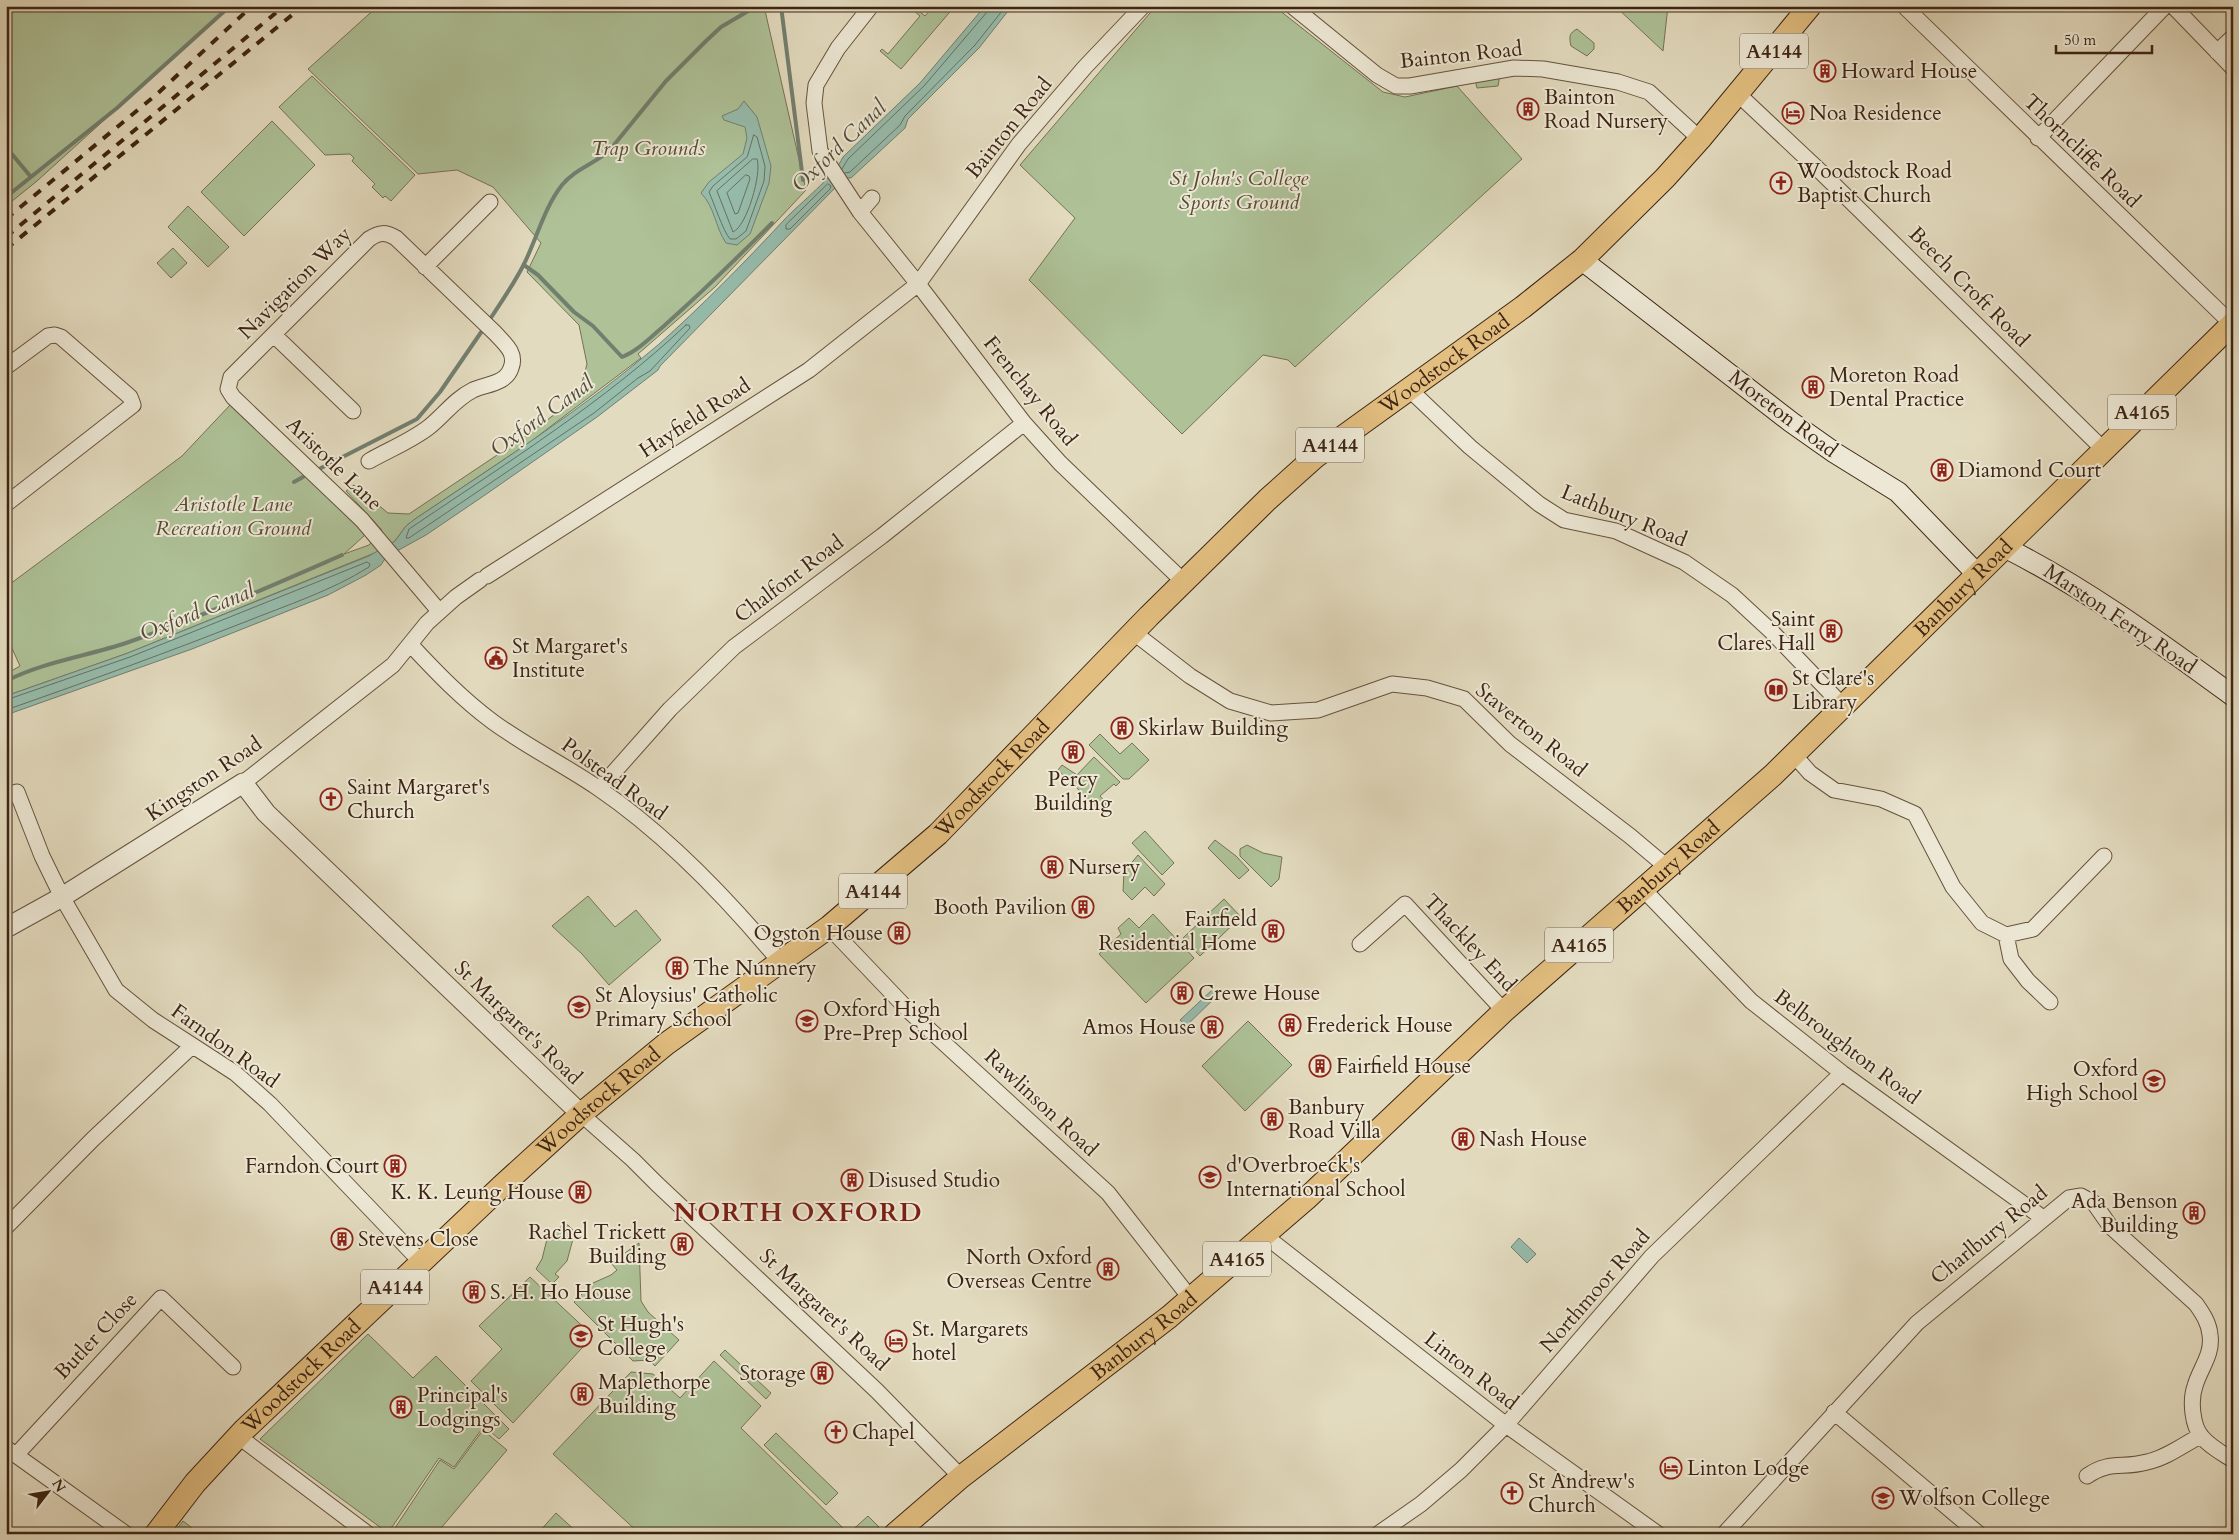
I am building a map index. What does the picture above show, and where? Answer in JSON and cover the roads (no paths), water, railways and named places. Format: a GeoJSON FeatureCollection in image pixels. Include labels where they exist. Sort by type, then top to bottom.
{"type":"FeatureCollection","features":[{"type":"Feature","properties":{"kind":"main road","name":"Woodstock Road"},"geometry":{"type":"LineString","coordinates":[[156,1534],[195,1483],[238,1436],[421,1262],[581,1114],[666,1044],[829,927],[938,834],[1133,632],[1267,500],[1315,457],[1408,388],[1523,307],[1582,260],[1665,178],[1738,94],[1810,6]]}},
{"type":"Feature","properties":{"kind":"main road","name":"Moreton Road"},"geometry":{"type":"LineString","coordinates":[[1582,260],[1790,422],[1835,454],[1898,492],[1977,574]]}},
{"type":"Feature","properties":{"kind":"main road","name":"Banbury Road"},"geometry":{"type":"LineString","coordinates":[[894,1534],[961,1477],[1191,1299],[1306,1199],[1504,1011],[1794,755],[2232,324]]}},
{"type":"Feature","properties":{"kind":"main road","name":"Marston Ferry Road"},"geometry":{"type":"LineString","coordinates":[[2004,547],[2036,562],[2111,609],[2233,696]]}},
{"type":"Feature","properties":{"kind":"street","name":"Frenchay Road"},"geometry":{"type":"LineString","coordinates":[[870,6],[838,48],[816,85],[814,103],[820,151],[860,212],[918,284],[1024,424],[1060,463],[1184,582]]}},
{"type":"Feature","properties":{"kind":"street","name":"Bainton Road"},"geometry":{"type":"LineString","coordinates":[[918,284],[1019,144],[1085,67],[1142,6]]}},
{"type":"Feature","properties":{"kind":"street","name":"Bainton Road"},"geometry":{"type":"LineString","coordinates":[[1292,6],[1377,75],[1396,86],[1410,86],[1514,68],[1543,69],[1618,82],[1649,92],[1700,139]]}},
{"type":"Feature","properties":{"kind":"street","name":"Thorncliffe Road"},"geometry":{"type":"LineString","coordinates":[[1904,6],[2232,324]]}},
{"type":"Feature","properties":{"kind":"street"},"geometry":{"type":"LineString","coordinates":[[2038,138],[2165,6]]}},
{"type":"Feature","properties":{"kind":"street"},"geometry":{"type":"LineString","coordinates":[[2173,6],[2233,68]]}},
{"type":"Feature","properties":{"kind":"street"},"geometry":{"type":"LineString","coordinates":[[2217,52],[2233,36]]}},
{"type":"Feature","properties":{"kind":"street","name":"Beech Croft Road"},"geometry":{"type":"LineString","coordinates":[[1738,94],[1829,180],[2104,450]]}},
{"type":"Feature","properties":{"kind":"street"},"geometry":{"type":"LineString","coordinates":[[860,212],[872,198]]}},
{"type":"Feature","properties":{"kind":"street"},"geometry":{"type":"LineString","coordinates":[[425,267],[490,202]]}},
{"type":"Feature","properties":{"kind":"street","name":"Navigation Way"},"geometry":{"type":"LineString","coordinates":[[228,389],[231,376],[369,238],[379,233],[388,234],[396,238],[510,348],[514,358],[511,370],[503,379],[473,390],[455,401],[428,427],[368,461]]}},
{"type":"Feature","properties":{"kind":"street","name":"Hayfield Road"},"geometry":{"type":"LineString","coordinates":[[410,644],[439,611],[484,578],[809,370],[918,284]]}},
{"type":"Feature","properties":{"kind":"street"},"geometry":{"type":"LineString","coordinates":[[6,367],[48,336],[55,335],[61,337],[130,397],[133,405],[6,504]]}},
{"type":"Feature","properties":{"kind":"street"},"geometry":{"type":"LineString","coordinates":[[274,335],[353,411]]}},
{"type":"Feature","properties":{"kind":"street","name":"Lathbury Road"},"geometry":{"type":"LineString","coordinates":[[1408,388],[1470,447],[1538,504],[1564,520],[1616,531],[1684,562],[1732,595],[1772,632],[1843,706]]}},
{"type":"Feature","properties":{"kind":"street","name":"Aristotle Lane"},"geometry":{"type":"LineString","coordinates":[[228,389],[233,397],[301,460],[380,540],[439,611]]}},
{"type":"Feature","properties":{"kind":"street","name":"Chalfont Road"},"geometry":{"type":"LineString","coordinates":[[599,789],[670,709],[734,647],[882,536],[1024,424]]}},
{"type":"Feature","properties":{"kind":"street","name":"Aristotle Lane"},"geometry":{"type":"LineString","coordinates":[[408,572],[427,623]]}},
{"type":"Feature","properties":{"kind":"street","name":"Staverton Road"},"geometry":{"type":"LineString","coordinates":[[1133,632],[1190,676],[1230,701],[1271,713],[1318,710],[1392,684],[1427,688],[1464,699],[1510,744],[1630,836],[1668,868]]}},
{"type":"Feature","properties":{"kind":"street","name":"Polstead Road"},"geometry":{"type":"LineString","coordinates":[[410,644],[452,688],[493,722],[599,789],[652,831],[691,866],[781,962]]}},
{"type":"Feature","properties":{"kind":"street","name":"Kingston Road"},"geometry":{"type":"LineString","coordinates":[[6,928],[62,897],[243,783],[393,665],[410,644]]}},
{"type":"Feature","properties":{"kind":"street"},"geometry":{"type":"LineString","coordinates":[[1794,755],[1810,773],[1834,790],[1881,799],[1915,814],[1952,887],[1982,923],[2006,935],[2033,928],[2104,856]]}},
{"type":"Feature","properties":{"kind":"street","name":"St Margaret's Road"},"geometry":{"type":"LineString","coordinates":[[243,783],[266,813],[581,1114],[633,1160],[655,1183],[877,1391],[961,1477]]}},
{"type":"Feature","properties":{"kind":"street","name":"Farndon Road"},"geometry":{"type":"LineString","coordinates":[[12,794],[62,897],[116,990],[153,1020],[235,1073],[270,1104],[421,1262]]}},
{"type":"Feature","properties":{"kind":"street","name":"Belbroughton Road"},"geometry":{"type":"LineString","coordinates":[[1643,889],[1751,1002],[1842,1073],[2043,1218]]}},
{"type":"Feature","properties":{"kind":"street","name":"Thackley End"},"geometry":{"type":"LineString","coordinates":[[1360,944],[1405,904],[1504,1011]]}},
{"type":"Feature","properties":{"kind":"street","name":"Rawlinson Road"},"geometry":{"type":"LineString","coordinates":[[829,927],[910,1012],[1108,1193],[1191,1299]]}},
{"type":"Feature","properties":{"kind":"street"},"geometry":{"type":"LineString","coordinates":[[2006,935],[2011,959],[2028,981],[2050,1002]]}},
{"type":"Feature","properties":{"kind":"street"},"geometry":{"type":"LineString","coordinates":[[6,1226],[93,1139],[192,1046]]}},
{"type":"Feature","properties":{"kind":"street","name":"Northmoor Road"},"geometry":{"type":"LineString","coordinates":[[1378,1534],[1421,1504],[1461,1470],[1506,1425],[1652,1256],[1842,1073]]}},
{"type":"Feature","properties":{"kind":"street","name":"Charlbury Road"},"geometry":{"type":"LineString","coordinates":[[1724,1534],[1916,1322],[2069,1198],[2081,1196],[2094,1203],[2110,1226],[2196,1304],[2207,1320],[2211,1336],[2208,1358],[2194,1387],[2193,1397],[2194,1419],[2200,1436]]}},
{"type":"Feature","properties":{"kind":"street","name":"Linton Road"},"geometry":{"type":"LineString","coordinates":[[1264,1235],[1506,1425],[1658,1534]]}},
{"type":"Feature","properties":{"kind":"street","name":"Butler Close"},"geometry":{"type":"LineString","coordinates":[[11,1451],[161,1298],[233,1367]]}},
{"type":"Feature","properties":{"kind":"street"},"geometry":{"type":"LineString","coordinates":[[1834,1412],[1979,1534]]}},
{"type":"Feature","properties":{"kind":"street"},"geometry":{"type":"LineString","coordinates":[[238,1436],[368,1534]]}},
{"type":"Feature","properties":{"kind":"street"},"geometry":{"type":"LineString","coordinates":[[2086,1476],[2099,1468],[2132,1465],[2156,1460],[2200,1436],[2212,1447],[2233,1460]]}},
{"type":"Feature","properties":{"kind":"street"},"geometry":{"type":"LineString","coordinates":[[11,1451],[126,1534]]}},
{"type":"Feature","properties":{"kind":"water"},"geometry":{"type":"Polygon","coordinates":[[[985,6],[1012,6],[979,48],[908,119],[905,128],[851,178],[847,178],[836,187],[658,370],[597,417],[426,535],[386,557],[381,565],[366,575],[328,595],[192,649],[6,715],[6,696],[128,653],[369,556],[395,541],[406,526],[415,519],[508,457],[600,392],[658,345],[825,181],[839,165],[843,157],[920,83],[985,6]]]}},
{"type":"Feature","properties":{"kind":"water"},"geometry":{"type":"Polygon","coordinates":[[[744,101],[757,117],[771,166],[769,183],[750,234],[737,245],[726,243],[709,204],[701,193],[709,182],[743,154],[747,138],[745,127],[724,120],[722,116],[738,109],[744,101]]]}},
{"type":"Feature","properties":{"kind":"water"},"geometry":{"type":"Polygon","coordinates":[[[1212,990],[1218,995],[1186,1026],[1180,1020],[1212,990]]]}},
{"type":"Feature","properties":{"kind":"water"},"geometry":{"type":"Polygon","coordinates":[[[1519,1238],[1536,1254],[1527,1263],[1511,1247],[1519,1238]]]}},
{"type":"Feature","properties":{"kind":"waterway"},"geometry":{"type":"LineString","coordinates":[[6,197],[117,108],[230,6]]}},
{"type":"Feature","properties":{"kind":"waterway","name":"Oxford Canal"},"geometry":{"type":"LineString","coordinates":[[781,6],[803,180]]}},
{"type":"Feature","properties":{"kind":"waterway"},"geometry":{"type":"LineString","coordinates":[[488,322],[520,271],[529,254],[545,213],[567,179],[609,151],[666,81],[721,27],[755,7]]}},
{"type":"Feature","properties":{"kind":"waterway"},"geometry":{"type":"LineString","coordinates":[[6,147],[31,177]]}},
{"type":"Feature","properties":{"kind":"waterway"},"geometry":{"type":"LineString","coordinates":[[524,265],[538,275],[574,312],[593,326],[622,357],[639,347],[665,325],[772,223]]}},
{"type":"Feature","properties":{"kind":"waterway"},"geometry":{"type":"LineString","coordinates":[[321,468],[417,419],[440,392],[484,328]]}},
{"type":"Feature","properties":{"kind":"waterway"},"geometry":{"type":"LineString","coordinates":[[294,482],[303,477]]}},
{"type":"Feature","properties":{"kind":"waterway","name":"Oxford Canal"},"geometry":{"type":"LineString","coordinates":[[6,681],[35,669],[111,648],[181,623],[342,555]]}},
{"type":"Feature","properties":{"kind":"railway"},"geometry":{"type":"LineString","coordinates":[[6,219],[157,94],[252,6]]}},
{"type":"Feature","properties":{"kind":"railway"},"geometry":{"type":"LineString","coordinates":[[6,237],[284,6]]}},
{"type":"Feature","properties":{"kind":"railway"},"geometry":{"type":"LineString","coordinates":[[6,249],[303,6]]}},
{"type":"Feature","properties":{"kind":"place","name":"Howard House"},"geometry":{"type":"Point","coordinates":[1825,71]}},
{"type":"Feature","properties":{"kind":"place","name":"Bainton Road Nursery"},"geometry":{"type":"Point","coordinates":[1528,109]}},
{"type":"Feature","properties":{"kind":"place","name":"Noa Residence"},"geometry":{"type":"Point","coordinates":[1793,113]}},
{"type":"Feature","properties":{"kind":"place","name":"Woodstock Road Baptist Church"},"geometry":{"type":"Point","coordinates":[1781,183]}},
{"type":"Feature","properties":{"kind":"place","name":"Moreton Road Dental Practice"},"geometry":{"type":"Point","coordinates":[1813,387]}},
{"type":"Feature","properties":{"kind":"place","name":"Diamond Court"},"geometry":{"type":"Point","coordinates":[1942,470]}},
{"type":"Feature","properties":{"kind":"place","name":"Saint Clares Hall"},"geometry":{"type":"Point","coordinates":[1831,631]}},
{"type":"Feature","properties":{"kind":"place","name":"St Margaret's Institute"},"geometry":{"type":"Point","coordinates":[496,658]}},
{"type":"Feature","properties":{"kind":"place","name":"St Clare's Library"},"geometry":{"type":"Point","coordinates":[1776,690]}},
{"type":"Feature","properties":{"kind":"place","name":"Skirlaw Building"},"geometry":{"type":"Point","coordinates":[1122,728]}},
{"type":"Feature","properties":{"kind":"place","name":"Percy Building"},"geometry":{"type":"Point","coordinates":[1073,752]}},
{"type":"Feature","properties":{"kind":"place","name":"Saint Margaret's Church"},"geometry":{"type":"Point","coordinates":[331,799]}},
{"type":"Feature","properties":{"kind":"place","name":"Nursery"},"geometry":{"type":"Point","coordinates":[1052,867]}},
{"type":"Feature","properties":{"kind":"place","name":"Booth Pavilion"},"geometry":{"type":"Point","coordinates":[1083,907]}},
{"type":"Feature","properties":{"kind":"place","name":"Fairfield Residential Home"},"geometry":{"type":"Point","coordinates":[1273,931]}},
{"type":"Feature","properties":{"kind":"place","name":"Ogston House"},"geometry":{"type":"Point","coordinates":[899,933]}},
{"type":"Feature","properties":{"kind":"place","name":"The Nunnery"},"geometry":{"type":"Point","coordinates":[677,968]}},
{"type":"Feature","properties":{"kind":"place","name":"Crewe House"},"geometry":{"type":"Point","coordinates":[1182,993]}},
{"type":"Feature","properties":{"kind":"place","name":"St Aloysius' Catholic Primary School"},"geometry":{"type":"Point","coordinates":[579,1007]}},
{"type":"Feature","properties":{"kind":"place","name":"Oxford High Pre-Prep School"},"geometry":{"type":"Point","coordinates":[807,1021]}},
{"type":"Feature","properties":{"kind":"place","name":"Frederick House"},"geometry":{"type":"Point","coordinates":[1290,1025]}},
{"type":"Feature","properties":{"kind":"place","name":"Amos House"},"geometry":{"type":"Point","coordinates":[1212,1027]}},
{"type":"Feature","properties":{"kind":"place","name":"Fairfield House"},"geometry":{"type":"Point","coordinates":[1320,1066]}},
{"type":"Feature","properties":{"kind":"place","name":"Oxford High School"},"geometry":{"type":"Point","coordinates":[2154,1081]}},
{"type":"Feature","properties":{"kind":"place","name":"Banbury Road Villa"},"geometry":{"type":"Point","coordinates":[1272,1119]}},
{"type":"Feature","properties":{"kind":"place","name":"Nash House"},"geometry":{"type":"Point","coordinates":[1463,1139]}},
{"type":"Feature","properties":{"kind":"place","name":"Farndon Court"},"geometry":{"type":"Point","coordinates":[395,1166]}},
{"type":"Feature","properties":{"kind":"place","name":"d'Overbroeck's International School"},"geometry":{"type":"Point","coordinates":[1210,1177]}},
{"type":"Feature","properties":{"kind":"place","name":"Disused Studio"},"geometry":{"type":"Point","coordinates":[852,1180]}},
{"type":"Feature","properties":{"kind":"place","name":"K. K. Leung House"},"geometry":{"type":"Point","coordinates":[580,1192]}},
{"type":"Feature","properties":{"kind":"place","name":"Ada Benson Building"},"geometry":{"type":"Point","coordinates":[2194,1213]}},
{"type":"Feature","properties":{"kind":"place","name":"Stevens Close"},"geometry":{"type":"Point","coordinates":[342,1239]}},
{"type":"Feature","properties":{"kind":"place","name":"Rachel Trickett Building"},"geometry":{"type":"Point","coordinates":[682,1244]}},
{"type":"Feature","properties":{"kind":"place","name":"North Oxford Overseas Centre"},"geometry":{"type":"Point","coordinates":[1108,1269]}},
{"type":"Feature","properties":{"kind":"place","name":"S. H. Ho House"},"geometry":{"type":"Point","coordinates":[474,1292]}},
{"type":"Feature","properties":{"kind":"place","name":"St Hugh's College"},"geometry":{"type":"Point","coordinates":[581,1336]}},
{"type":"Feature","properties":{"kind":"place","name":"St. Margarets hotel"},"geometry":{"type":"Point","coordinates":[896,1341]}},
{"type":"Feature","properties":{"kind":"place","name":"Storage"},"geometry":{"type":"Point","coordinates":[822,1373]}},
{"type":"Feature","properties":{"kind":"place","name":"Maplethorpe Building"},"geometry":{"type":"Point","coordinates":[582,1394]}},
{"type":"Feature","properties":{"kind":"place","name":"Principal's Lodgings"},"geometry":{"type":"Point","coordinates":[401,1407]}},
{"type":"Feature","properties":{"kind":"place","name":"Chapel"},"geometry":{"type":"Point","coordinates":[836,1432]}},
{"type":"Feature","properties":{"kind":"place","name":"Linton Lodge"},"geometry":{"type":"Point","coordinates":[1671,1468]}},
{"type":"Feature","properties":{"kind":"place","name":"St Andrew's Church"},"geometry":{"type":"Point","coordinates":[1512,1493]}},
{"type":"Feature","properties":{"kind":"place","name":"Wolfson College"},"geometry":{"type":"Point","coordinates":[1883,1498]}},
{"type":"Feature","properties":{"kind":"district","name":"NORTH OXFORD"},"geometry":{"type":"Point","coordinates":[798,1212]}},
{"type":"Feature","properties":{"kind":"park label","name":"Trap Grounds"},"geometry":{"type":"Point","coordinates":[648,148]}},
{"type":"Feature","properties":{"kind":"park label","name":"St John's College Sports Ground"},"geometry":{"type":"Point","coordinates":[1239,190]}},
{"type":"Feature","properties":{"kind":"park label","name":"Aristotle Lane Recreation Ground"},"geometry":{"type":"Point","coordinates":[233,516]}}]}
